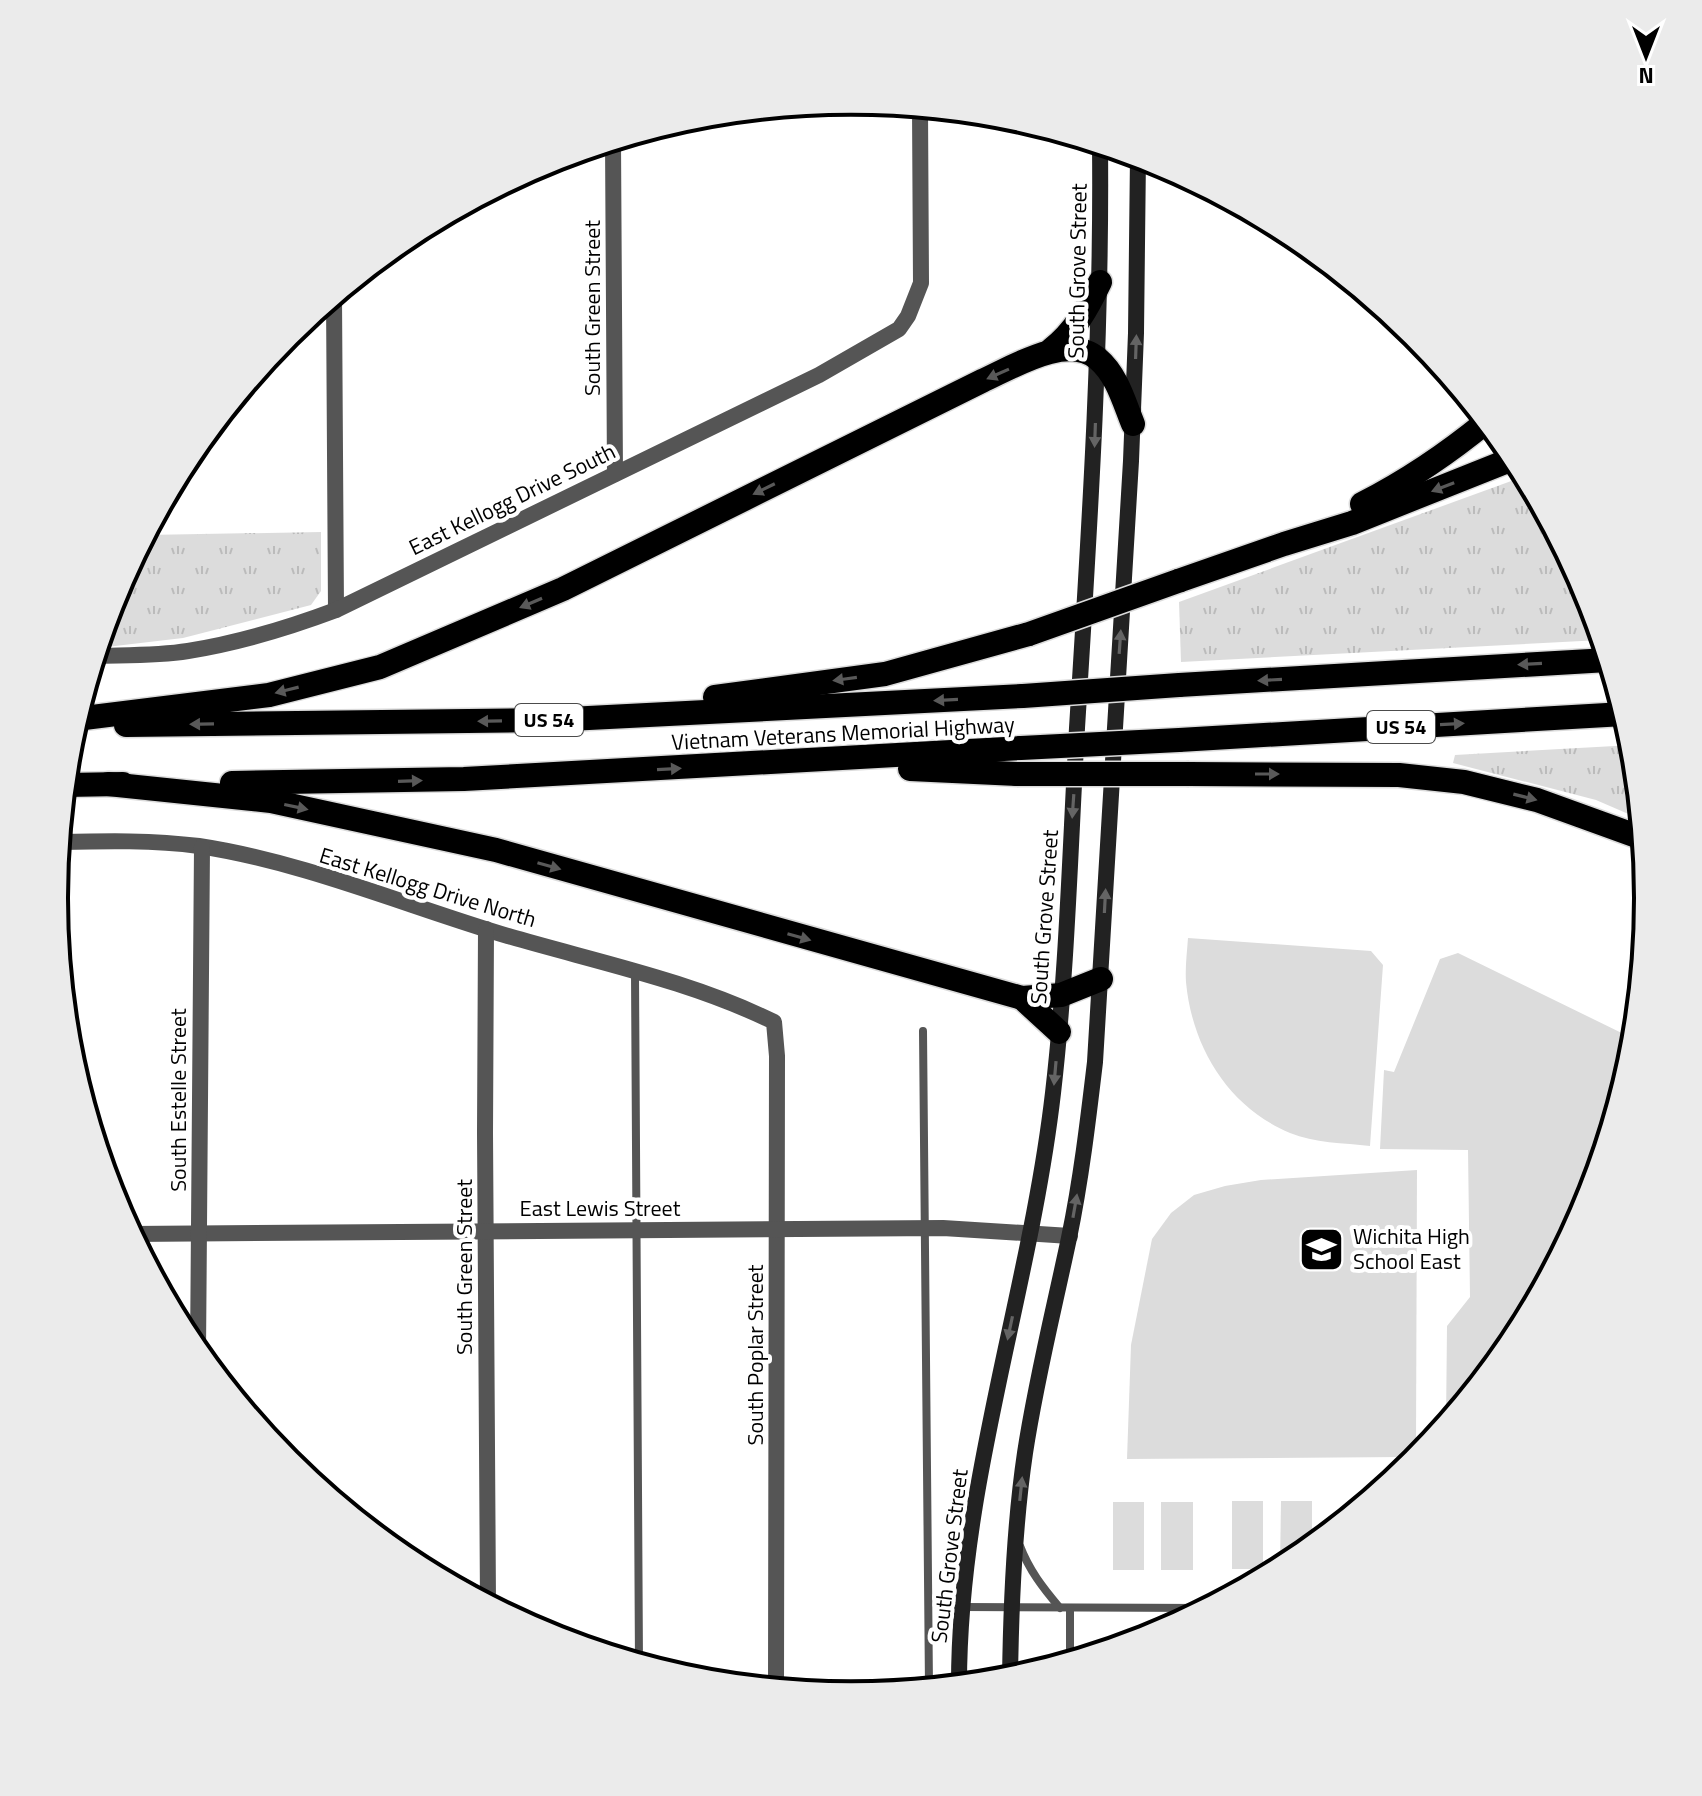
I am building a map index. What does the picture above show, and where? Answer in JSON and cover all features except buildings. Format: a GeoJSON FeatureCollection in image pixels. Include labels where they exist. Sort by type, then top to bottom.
{"type":"FeatureCollection","features":[{"type":"Feature","properties":{"kind":"highway"},"geometry":{"type":"LineString","coordinates":[[90,717],[269,695],[380,667],[563,589],[982,381],[1051,350],[1084,316],[1100,282]]}},
{"type":"Feature","properties":{"kind":"highway"},"geometry":{"type":"LineString","coordinates":[[1051,350],[1077,350],[1097,357],[1118,385],[1133,424]]}},
{"type":"Feature","properties":{"kind":"highway"},"geometry":{"type":"LineString","coordinates":[[1284,544],[1397,486],[1447,454],[1478,429]]}},
{"type":"Feature","properties":{"kind":"highway"},"geometry":{"type":"LineString","coordinates":[[549,720],[885,674],[1029,634],[1352,523],[1502,463]]}},
{"type":"Feature","properties":{"kind":"highway","name":"Vietnam Veterans Memorial Highway"},"geometry":{"type":"LineString","coordinates":[[88,725],[549,720],[1023,696],[1596,661]]}},
{"type":"Feature","properties":{"kind":"highway","name":"Vietnam Veterans Memorial Highway"},"geometry":{"type":"LineString","coordinates":[[77,785],[372,783],[1612,715]]}},
{"type":"Feature","properties":{"kind":"highway"},"geometry":{"type":"LineString","coordinates":[[796,762],[1017,774],[1399,775],[1464,782],[1537,800],[1631,835]]}},
{"type":"Feature","properties":{"kind":"highway"},"geometry":{"type":"LineString","coordinates":[[108,784],[271,801],[496,850],[1022,998],[1061,995],[1101,979]]}},
{"type":"Feature","properties":{"kind":"highway"},"geometry":{"type":"LineString","coordinates":[[1022,998],[1059,1032]]}},
{"type":"Feature","properties":{"kind":"street","name":"East Kellogg Drive South"},"geometry":{"type":"LineString","coordinates":[[107,656],[199,649],[277,630],[336,610],[854,356],[899,329],[908,316],[921,283],[920,119]]}},
{"type":"Feature","properties":{"kind":"street","name":"South Green Street"},"geometry":{"type":"LineString","coordinates":[[613,153],[615,474]]}},
{"type":"Feature","properties":{"kind":"street","name":"South Grove Street"},"geometry":{"type":"LineString","coordinates":[[959,1673],[962,1607],[972,1518],[1030,1234],[1053,1094],[1059,1032],[1092,492],[1100,282],[1100,156]]}},
{"type":"Feature","properties":{"kind":"street"},"geometry":{"type":"LineString","coordinates":[[1010,1665],[1016,1536],[1025,1453],[1085,1150],[1101,979],[1133,424],[1138,170]]}},
{"type":"Feature","properties":{"kind":"street"},"geometry":{"type":"LineString","coordinates":[[334,310],[336,610]]}},
{"type":"Feature","properties":{"kind":"street","name":"East Kellogg Drive North"},"geometry":{"type":"LineString","coordinates":[[71,842],[154,841],[202,847],[277,864],[726,1000],[774,1022]]}},
{"type":"Feature","properties":{"kind":"street","name":"South Estelle Street"},"geometry":{"type":"LineString","coordinates":[[198,1330],[202,847]]}},
{"type":"Feature","properties":{"kind":"street","name":"South Green Street"},"geometry":{"type":"LineString","coordinates":[[486,929],[488,1591]]}},
{"type":"Feature","properties":{"kind":"street","name":"South Poplar Street"},"geometry":{"type":"LineString","coordinates":[[774,1022],[777,1056],[776,1677]]}},
{"type":"Feature","properties":{"kind":"street","name":"East Lewis Street"},"geometry":{"type":"LineString","coordinates":[[144,1234],[923,1228],[1070,1236]]}},
{"type":"Feature","properties":{"kind":"lane"},"geometry":{"type":"LineString","coordinates":[[635,973],[639,1651]]}},
{"type":"Feature","properties":{"kind":"lane"},"geometry":{"type":"LineString","coordinates":[[923,1031],[929,1676]]}},
{"type":"Feature","properties":{"kind":"lane"},"geometry":{"type":"LineString","coordinates":[[1016,1536],[1027,1565],[1041,1587],[1065,1608],[1069,1649]]}},
{"type":"Feature","properties":{"kind":"lane"},"geometry":{"type":"LineString","coordinates":[[962,1607],[1179,1608]]}},
{"type":"Feature","properties":{"kind":"green space"},"geometry":{"type":"Polygon","coordinates":[[[1513,480],[1553,552],[1590,641],[1181,662],[1179,602],[1513,480]]]}},
{"type":"Feature","properties":{"kind":"green space"},"geometry":{"type":"Polygon","coordinates":[[[321,532],[321,591],[311,605],[183,638],[110,647],[128,598],[158,535],[321,532]]]}},
{"type":"Feature","properties":{"kind":"green space"},"geometry":{"type":"Polygon","coordinates":[[[1619,746],[1629,814],[1596,800],[1453,763],[1455,755],[1619,746]]]}},
{"type":"Feature","properties":{"kind":"green space"},"geometry":{"type":"Polygon","coordinates":[[[1188,938],[1371,951],[1383,965],[1370,1146],[1319,1141],[1290,1133],[1248,1108],[1231,1091],[1205,1051],[1196,1029],[1186,982],[1188,938]]]}},
{"type":"Feature","properties":{"kind":"green space"},"geometry":{"type":"Polygon","coordinates":[[[1458,953],[1622,1033],[1607,1101],[1592,1150],[1553,1244],[1502,1333],[1446,1406],[1447,1326],[1470,1297],[1468,1150],[1380,1149],[1384,1070],[1394,1072],[1440,959],[1458,953]]]}},
{"type":"Feature","properties":{"kind":"green space"},"geometry":{"type":"Polygon","coordinates":[[[1417,1170],[1416,1440],[1400,1457],[1127,1459],[1131,1345],[1152,1239],[1171,1213],[1194,1195],[1261,1180],[1417,1170]]]}},
{"type":"Feature","properties":{"kind":"green space"},"geometry":{"type":"Polygon","coordinates":[[[1232,1501],[1263,1501],[1263,1563],[1253,1569],[1232,1569],[1232,1501]]]}},
{"type":"Feature","properties":{"kind":"green space"},"geometry":{"type":"Polygon","coordinates":[[[1281,1501],[1312,1501],[1312,1530],[1280,1553],[1281,1501]]]}},
{"type":"Feature","properties":{"kind":"green space"},"geometry":{"type":"Polygon","coordinates":[[[1113,1502],[1144,1502],[1144,1570],[1113,1570],[1113,1502]]]}},
{"type":"Feature","properties":{"kind":"green space"},"geometry":{"type":"Polygon","coordinates":[[[1161,1502],[1193,1502],[1193,1570],[1161,1570],[1161,1502]]]}},
{"type":"Feature","properties":{"kind":"place","name":"Wichita High School East"},"geometry":{"type":"Point","coordinates":[1322,1249]}}]}
